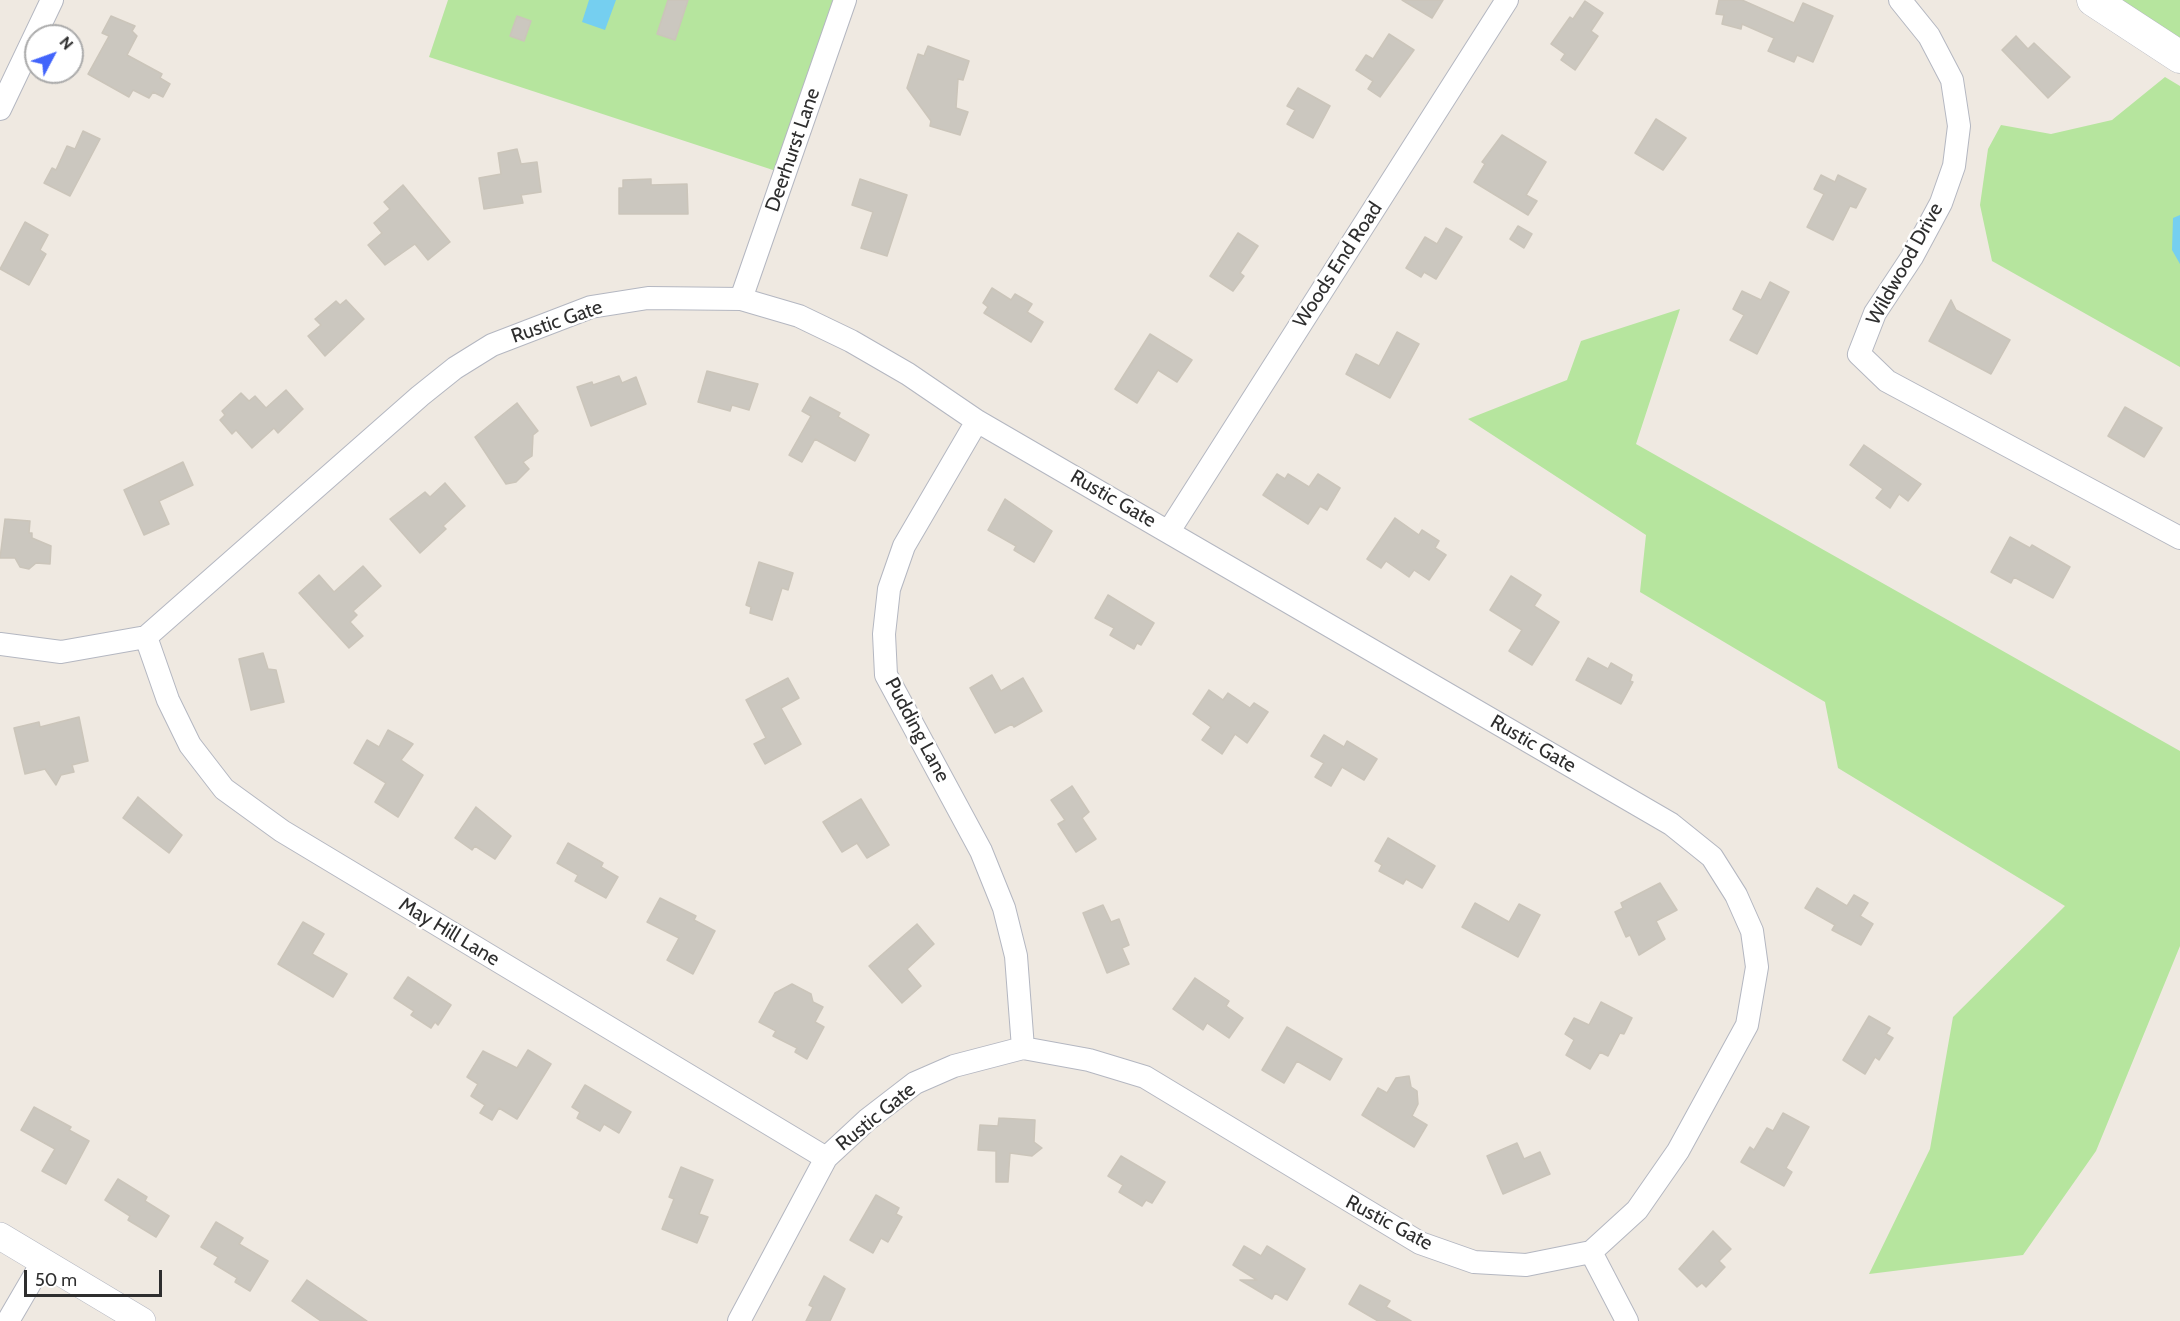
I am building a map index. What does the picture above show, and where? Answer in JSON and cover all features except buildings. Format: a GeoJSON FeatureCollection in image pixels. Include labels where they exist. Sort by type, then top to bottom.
{"type":"FeatureCollection","features":[{"type":"Feature","properties":{"kind":"main road"},"geometry":{"type":"LineString","coordinates":[[2092,0],[2180,57]]}},
{"type":"Feature","properties":{"kind":"street"},"geometry":{"type":"LineString","coordinates":[[0,108],[52,0]]}},
{"type":"Feature","properties":{"kind":"street","name":"Deerhurst Lane"},"geometry":{"type":"LineString","coordinates":[[741,299],[845,0]]}},
{"type":"Feature","properties":{"kind":"street","name":"Woods End Road"},"geometry":{"type":"LineString","coordinates":[[1169,531],[1507,0]]}},
{"type":"Feature","properties":{"kind":"street","name":"Wildwood Drive"},"geometry":{"type":"LineString","coordinates":[[1900,0],[1929,36],[1952,80],[1959,126],[1954,166],[1941,203],[1912,257],[1875,313],[1859,354],[1887,381],[2180,538]]}},
{"type":"Feature","properties":{"kind":"street","name":"Rustic Gate"},"geometry":{"type":"LineString","coordinates":[[146,637],[420,396],[455,368],[492,345],[591,307],[648,298],[741,299],[799,316],[851,341],[908,374],[977,420],[1671,824],[1712,857],[1737,895],[1752,931],[1757,967],[1747,1025],[1671,1161],[1638,1210],[1591,1252],[1526,1265],[1474,1262],[1420,1243],[1145,1077],[1089,1060],[1023,1048],[954,1065],[915,1083],[867,1120],[826,1158],[739,1321]]}},
{"type":"Feature","properties":{"kind":"street","name":"Pudding Lane"},"geometry":{"type":"LineString","coordinates":[[977,420],[904,546],[889,589],[884,634],[886,675],[981,851],[1004,908],[1016,956],[1023,1048]]}},
{"type":"Feature","properties":{"kind":"street"},"geometry":{"type":"LineString","coordinates":[[0,644],[60,652],[146,637]]}},
{"type":"Feature","properties":{"kind":"street","name":"May Hill Lane"},"geometry":{"type":"LineString","coordinates":[[146,637],[168,700],[190,745],[224,789],[282,831],[826,1158]]}},
{"type":"Feature","properties":{"kind":"street"},"geometry":{"type":"LineString","coordinates":[[0,1236],[142,1321]]}},
{"type":"Feature","properties":{"kind":"street"},"geometry":{"type":"LineString","coordinates":[[1591,1252],[1627,1321]]}},
{"type":"Feature","properties":{"kind":"street"},"geometry":{"type":"LineString","coordinates":[[8,1321],[43,1261]]}},
{"type":"Feature","properties":{"kind":"green space"},"geometry":{"type":"Polygon","coordinates":[[[448,0],[833,0],[776,171],[429,57],[448,0]]]}},
{"type":"Feature","properties":{"kind":"green space"},"geometry":{"type":"Polygon","coordinates":[[[2119,0],[2180,0],[2180,39],[2119,0]]]}},
{"type":"Feature","properties":{"kind":"green space"},"geometry":{"type":"Polygon","coordinates":[[[2165,77],[2180,86],[2180,367],[1992,261],[1980,205],[1988,149],[2001,125],[2051,134],[2112,120],[2165,77]]]}},
{"type":"Feature","properties":{"kind":"green space"},"geometry":{"type":"Polygon","coordinates":[[[1680,309],[1636,444],[2180,751],[2180,946],[2096,1151],[2023,1255],[1869,1274],[1930,1149],[1953,1017],[2065,906],[1838,768],[1825,702],[1640,592],[1646,535],[1468,419],[1567,380],[1581,341],[1680,309]]]}},
{"type":"Feature","properties":{"kind":"water"},"geometry":{"type":"Polygon","coordinates":[[[589,0],[616,0],[605,30],[582,22],[589,0]]]}},
{"type":"Feature","properties":{"kind":"water"},"geometry":{"type":"Polygon","coordinates":[[[2180,215],[2180,264],[2172,250],[2173,218],[2180,215]]]}}]}
